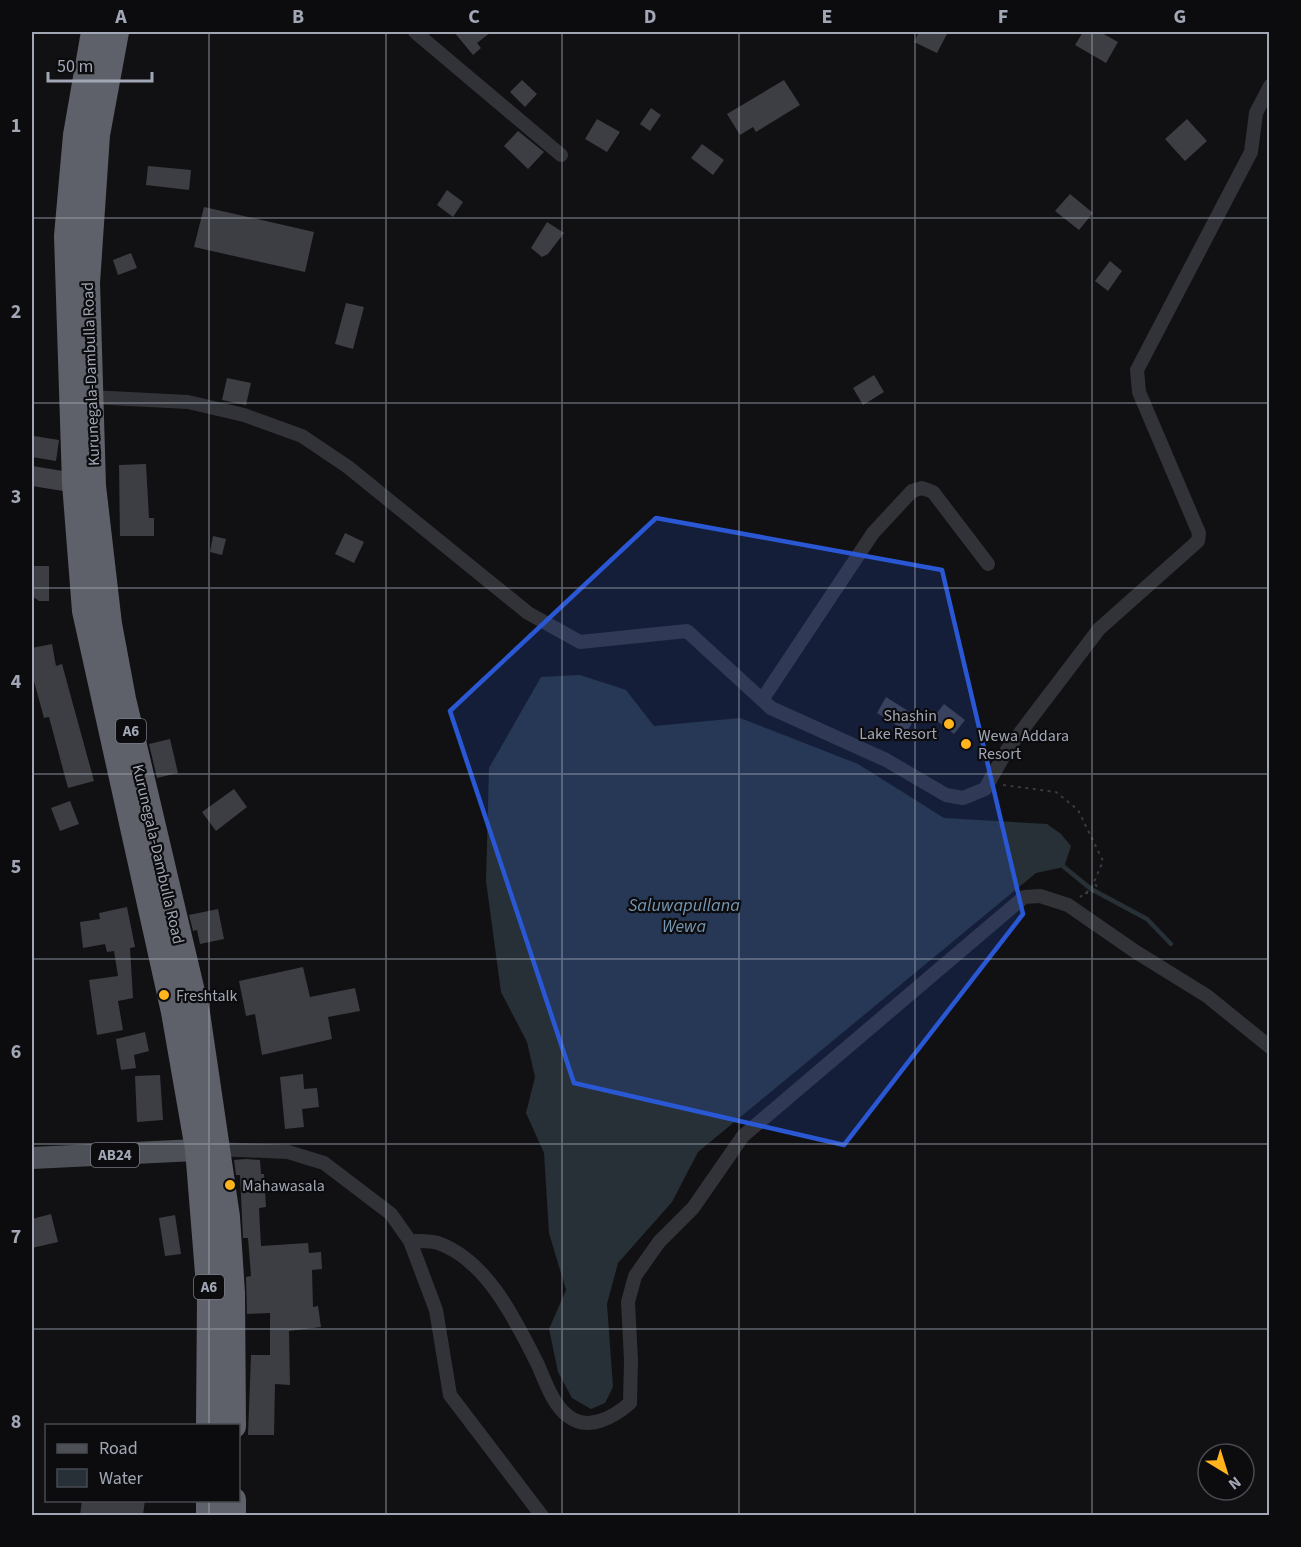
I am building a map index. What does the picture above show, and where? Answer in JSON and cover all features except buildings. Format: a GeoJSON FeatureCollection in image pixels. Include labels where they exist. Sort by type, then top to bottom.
{"type":"FeatureCollection","features":[{"type":"Feature","properties":{"kind":"highway","name":"Kurunegala-Dambulla Road"},"geometry":{"type":"LineString","coordinates":[[84,484],[90,397],[86,135],[94,32]]}},
{"type":"Feature","properties":{"kind":"highway","name":"Kurunegala-Dambulla Road"},"geometry":{"type":"LineString","coordinates":[[116,32],[86,135],[67,236],[84,484],[85,611],[174,1012],[227,1217],[231,1282],[233,1424]]}},
{"type":"Feature","properties":{"kind":"highway","name":"Kurunegala-Dambulla Road"},"geometry":{"type":"LineString","coordinates":[[208,1149],[210,1424]]}},
{"type":"Feature","properties":{"kind":"main road","name":"AB24"},"geometry":{"type":"LineString","coordinates":[[32,1158],[208,1149]]}},
{"type":"Feature","properties":{"kind":"street"},"geometry":{"type":"LineString","coordinates":[[415,32],[561,154]]}},
{"type":"Feature","properties":{"kind":"street"},"geometry":{"type":"LineString","coordinates":[[90,397],[188,402],[244,415],[302,436],[348,467],[528,613],[580,642],[687,631],[771,708],[916,775],[946,795],[963,798],[985,789],[1007,750],[1099,629],[1198,541],[1199,533],[1139,392],[1137,370],[1251,152],[1256,113],[1269,86]]}},
{"type":"Feature","properties":{"kind":"street"},"geometry":{"type":"LineString","coordinates":[[32,476],[84,484]]}},
{"type":"Feature","properties":{"kind":"street"},"geometry":{"type":"LineString","coordinates":[[762,700],[873,534],[912,491],[922,488],[933,492],[988,564]]}},
{"type":"Feature","properties":{"kind":"street"},"geometry":{"type":"LineString","coordinates":[[410,1241],[436,1242],[454,1251],[468,1260],[489,1283],[527,1342],[556,1402],[568,1417],[584,1423],[611,1417],[630,1403],[632,1360],[628,1302],[635,1276],[659,1242],[693,1208],[743,1136],[1023,897],[1040,896],[1068,905],[1136,952],[1207,996],[1269,1047]]}},
{"type":"Feature","properties":{"kind":"street"},"geometry":{"type":"LineString","coordinates":[[208,1149],[288,1152],[324,1163],[391,1214],[410,1241],[436,1310],[450,1395],[542,1515]]}},
{"type":"Feature","properties":{"kind":"path"},"geometry":{"type":"LineString","coordinates":[[985,789],[1002,785],[1056,792],[1078,810],[1103,861],[1094,882],[1097,887],[1092,893],[1084,893],[1068,905]]}},
{"type":"Feature","properties":{"kind":"highlighted area"},"geometry":{"type":"Polygon","coordinates":[[[656,518],[942,570],[1023,914],[844,1145],[574,1083],[450,711],[656,518]]]}},
{"type":"Feature","properties":{"kind":"water","name":"Saluwapullana Wewa"},"geometry":{"type":"Polygon","coordinates":[[[580,675],[626,690],[654,726],[740,718],[858,764],[944,818],[1047,824],[1061,834],[1071,846],[1064,867],[1036,873],[698,1152],[672,1202],[618,1263],[607,1304],[613,1387],[605,1403],[591,1409],[572,1398],[558,1372],[549,1329],[566,1290],[549,1233],[544,1153],[526,1113],[535,1077],[527,1042],[501,992],[486,881],[489,768],[541,677],[580,675]]]}},
{"type":"Feature","properties":{"kind":"waterway"},"geometry":{"type":"LineString","coordinates":[[1064,867],[1091,889],[1147,919],[1171,944]]}},
{"type":"Feature","properties":{"kind":"place","name":"Shashin Lake Resort"},"geometry":{"type":"Point","coordinates":[949,724]}},
{"type":"Feature","properties":{"kind":"place","name":"Wewa Addara Resort"},"geometry":{"type":"Point","coordinates":[966,744]}},
{"type":"Feature","properties":{"kind":"place","name":"Freshtalk"},"geometry":{"type":"Point","coordinates":[164,995]}},
{"type":"Feature","properties":{"kind":"place","name":"Mahawasala"},"geometry":{"type":"Point","coordinates":[230,1185]}}]}
